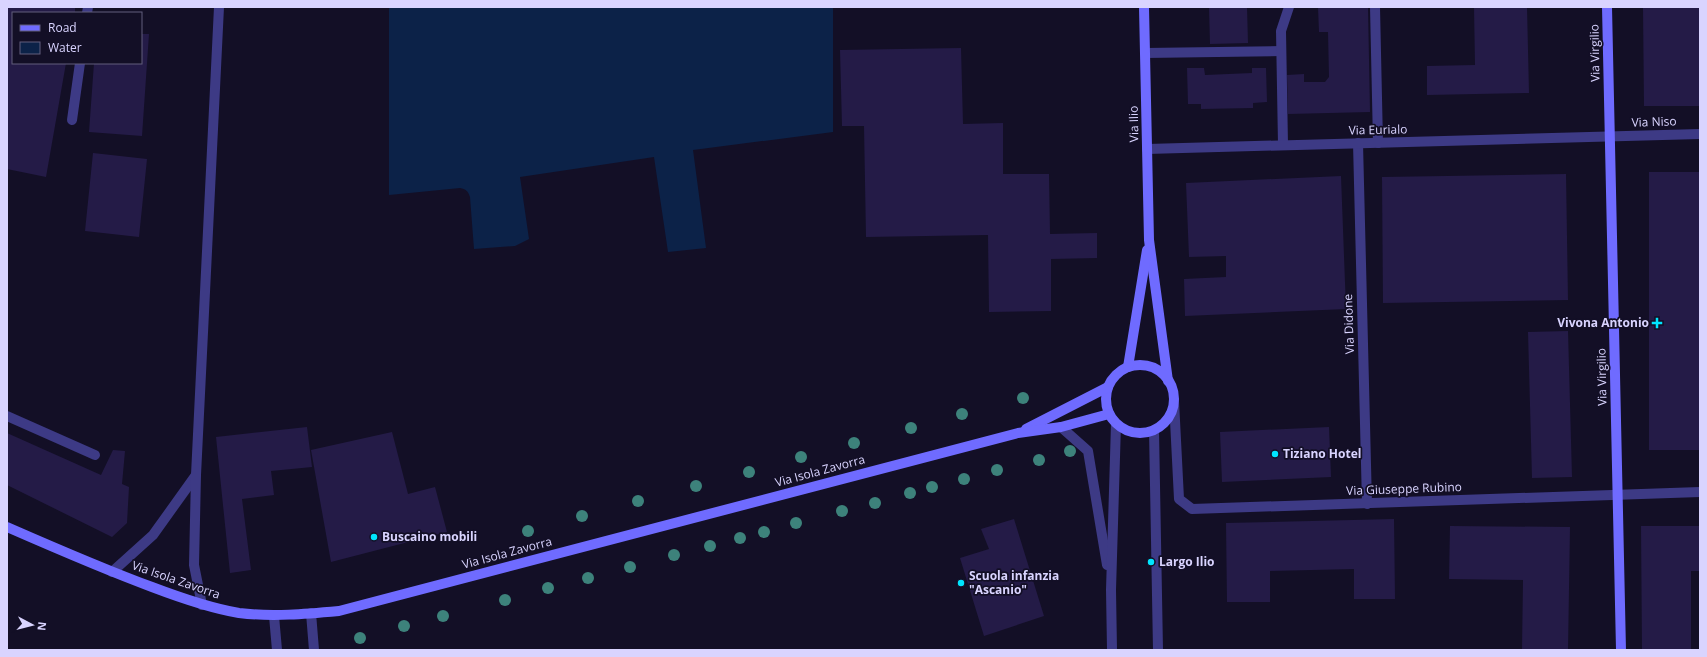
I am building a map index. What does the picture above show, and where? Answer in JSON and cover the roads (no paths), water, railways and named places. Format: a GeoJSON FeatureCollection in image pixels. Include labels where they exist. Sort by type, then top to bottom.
{"type":"FeatureCollection","features":[{"type":"Feature","properties":{"kind":"main road","name":"Via Ilio"},"geometry":{"type":"LineString","coordinates":[[1144,7],[1149,240],[1168,381]]}},
{"type":"Feature","properties":{"kind":"main road","name":"Via Virgilio"},"geometry":{"type":"LineString","coordinates":[[1607,7],[1621,650]]}},
{"type":"Feature","properties":{"kind":"main road","name":"Via Ilio"},"geometry":{"type":"LineString","coordinates":[[1128,367],[1149,240]]}},
{"type":"Feature","properties":{"kind":"main road"},"geometry":{"type":"LineString","coordinates":[[1140,365],[1151,367],[1161,372],[1168,381],[1173,390],[1174,401],[1167,419],[1154,430],[1137,433],[1124,429],[1116,424],[1109,414],[1106,397],[1108,387],[1113,378],[1128,367],[1140,365]]}},
{"type":"Feature","properties":{"kind":"main road","name":"Via Isola Zavorra"},"geometry":{"type":"LineString","coordinates":[[1018,433],[1108,387]]}},
{"type":"Feature","properties":{"kind":"main road","name":"Via Isola Zavorra"},"geometry":{"type":"LineString","coordinates":[[7,527],[112,572],[202,605],[240,613],[274,616],[311,614],[339,611],[1018,433],[1061,427],[1109,414]]}},
{"type":"Feature","properties":{"kind":"street"},"geometry":{"type":"LineString","coordinates":[[202,605],[194,565],[196,475],[219,7]]}},
{"type":"Feature","properties":{"kind":"street"},"geometry":{"type":"LineString","coordinates":[[1283,145],[1281,31],[1289,7]]}},
{"type":"Feature","properties":{"kind":"street"},"geometry":{"type":"LineString","coordinates":[[1375,7],[1378,143]]}},
{"type":"Feature","properties":{"kind":"street"},"geometry":{"type":"LineString","coordinates":[[1145,53],[1281,51]]}},
{"type":"Feature","properties":{"kind":"street"},"geometry":{"type":"LineString","coordinates":[[72,120],[80,64]]}},
{"type":"Feature","properties":{"kind":"street","name":"Via Niso"},"geometry":{"type":"LineString","coordinates":[[1610,136],[1700,134]]}},
{"type":"Feature","properties":{"kind":"street","name":"Via Eurialo"},"geometry":{"type":"LineString","coordinates":[[1147,149],[1610,136]]}},
{"type":"Feature","properties":{"kind":"street","name":"Via Didone"},"geometry":{"type":"LineString","coordinates":[[1358,143],[1367,504]]}},
{"type":"Feature","properties":{"kind":"street","name":"Via Giuseppe Rubino"},"geometry":{"type":"LineString","coordinates":[[1174,401],[1179,499],[1192,509],[1617,496],[1700,492]]}},
{"type":"Feature","properties":{"kind":"street"},"geometry":{"type":"LineString","coordinates":[[7,416],[95,456]]}},
{"type":"Feature","properties":{"kind":"street"},"geometry":{"type":"LineString","coordinates":[[1112,650],[1111,590],[1116,424]]}},
{"type":"Feature","properties":{"kind":"street"},"geometry":{"type":"LineString","coordinates":[[1061,427],[1088,451],[1111,590]]}},
{"type":"Feature","properties":{"kind":"street"},"geometry":{"type":"LineString","coordinates":[[1154,430],[1158,650]]}},
{"type":"Feature","properties":{"kind":"street"},"geometry":{"type":"LineString","coordinates":[[112,572],[153,535],[196,475]]}},
{"type":"Feature","properties":{"kind":"street"},"geometry":{"type":"LineString","coordinates":[[311,614],[314,650]]}},
{"type":"Feature","properties":{"kind":"street"},"geometry":{"type":"LineString","coordinates":[[274,616],[277,650]]}},
{"type":"Feature","properties":{"kind":"water"},"geometry":{"type":"Polygon","coordinates":[[[389,7],[888,7],[833,8],[833,132],[693,150],[706,248],[668,252],[654,157],[520,177],[529,239],[515,246],[474,249],[470,197],[468,192],[464,189],[460,188],[389,195],[389,7]]]}},
{"type":"Feature","properties":{"kind":"place","name":"Vivona Antonio"},"geometry":{"type":"Point","coordinates":[1657,323]}},
{"type":"Feature","properties":{"kind":"place","name":"Tiziano Hotel"},"geometry":{"type":"Point","coordinates":[1275,454]}},
{"type":"Feature","properties":{"kind":"place","name":"Buscaino mobili"},"geometry":{"type":"Point","coordinates":[374,537]}},
{"type":"Feature","properties":{"kind":"place","name":"Largo Ilio"},"geometry":{"type":"Point","coordinates":[1151,562]}},
{"type":"Feature","properties":{"kind":"place","name":"Scuola infanzia \"Ascanio\""},"geometry":{"type":"Point","coordinates":[961,583]}}]}
